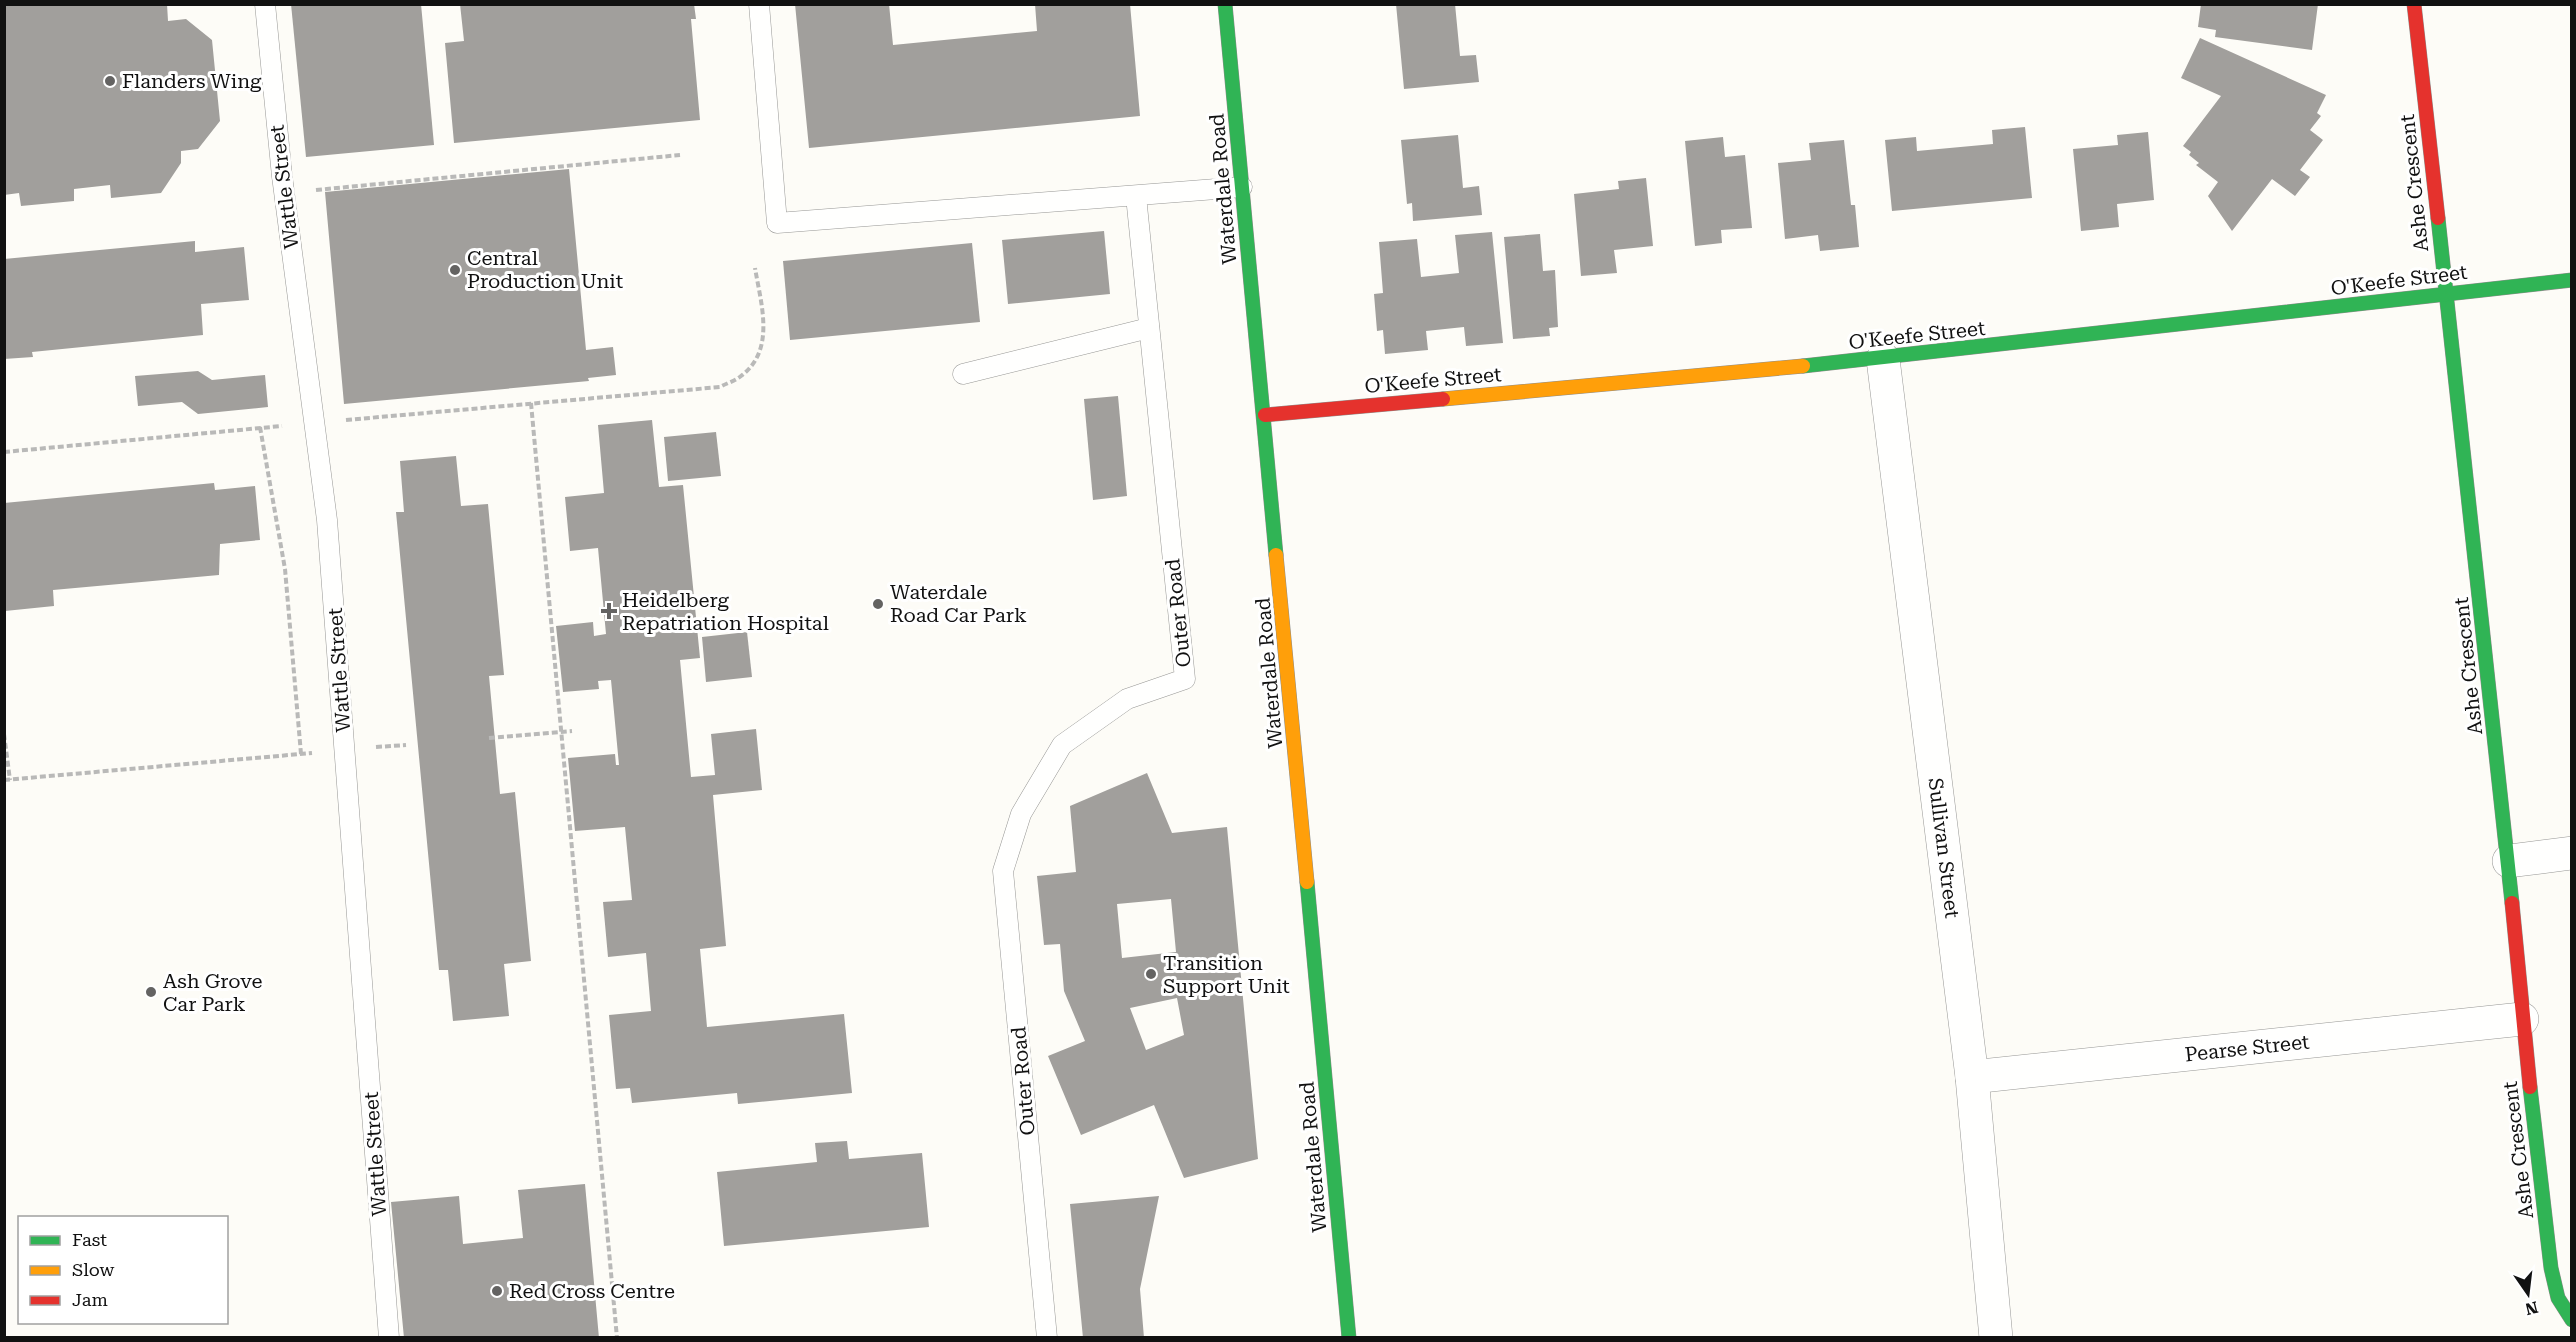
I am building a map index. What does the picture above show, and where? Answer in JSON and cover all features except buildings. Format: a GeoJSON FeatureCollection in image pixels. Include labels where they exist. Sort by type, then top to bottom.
{"type":"FeatureCollection","features":[{"type":"Feature","properties":{"kind":"street","name":"Waterdale Road"},"geometry":{"type":"LineString","coordinates":[[1225,4],[1265,415],[1348,1338]]}},
{"type":"Feature","properties":{"kind":"street","name":"Ashe Crescent"},"geometry":{"type":"LineString","coordinates":[[2414,4],[2509,861],[2522,1019],[2551,1268],[2558,1298],[2571,1320]]}},
{"type":"Feature","properties":{"kind":"street","name":"O'Keefe Street"},"geometry":{"type":"LineString","coordinates":[[1265,415],[1883,359],[2571,280]]}},
{"type":"Feature","properties":{"kind":"street","name":"Sullivan Street"},"geometry":{"type":"LineString","coordinates":[[1883,359],[1972,1077],[1996,1338]]}},
{"type":"Feature","properties":{"kind":"street"},"geometry":{"type":"LineString","coordinates":[[2509,861],[2571,853]]}},
{"type":"Feature","properties":{"kind":"street","name":"Pearse Street"},"geometry":{"type":"LineString","coordinates":[[1972,1077],[2522,1019]]}},
{"type":"Feature","properties":{"kind":"lane","name":"Wattle Street"},"geometry":{"type":"LineString","coordinates":[[265,4],[282,176],[327,520],[389,1338]]}},
{"type":"Feature","properties":{"kind":"lane"},"geometry":{"type":"LineString","coordinates":[[759,4],[777,223],[1242,187]]}},
{"type":"Feature","properties":{"kind":"lane","name":"Outer Road"},"geometry":{"type":"LineString","coordinates":[[1047,1338],[1003,871],[1021,813],[1062,745],[1127,699],[1185,679],[1136,196]]}},
{"type":"Feature","properties":{"kind":"lane"},"geometry":{"type":"LineString","coordinates":[[963,374],[1149,328]]}},
{"type":"Feature","properties":{"kind":"path"},"geometry":{"type":"LineString","coordinates":[[313,190],[680,155]]}},
{"type":"Feature","properties":{"kind":"path"},"geometry":{"type":"LineString","coordinates":[[4,452],[720,387],[741,376],[756,360],[764,341],[755,268]]}},
{"type":"Feature","properties":{"kind":"path"},"geometry":{"type":"LineString","coordinates":[[531,403],[617,1338]]}},
{"type":"Feature","properties":{"kind":"path"},"geometry":{"type":"LineString","coordinates":[[260,428],[285,568],[301,754]]}},
{"type":"Feature","properties":{"kind":"path"},"geometry":{"type":"LineString","coordinates":[[489,738],[572,731]]}},
{"type":"Feature","properties":{"kind":"path"},"geometry":{"type":"LineString","coordinates":[[4,734],[7,780],[406,745]]}},
{"type":"Feature","properties":{"kind":"traffic: fast"},"geometry":{"type":"LineString","coordinates":[[1225,4],[1276,555]]}},
{"type":"Feature","properties":{"kind":"traffic: fast"},"geometry":{"type":"LineString","coordinates":[[2438,218],[2512,903]]}},
{"type":"Feature","properties":{"kind":"traffic: fast"},"geometry":{"type":"LineString","coordinates":[[1803,366],[2572,280]]}},
{"type":"Feature","properties":{"kind":"traffic: fast"},"geometry":{"type":"LineString","coordinates":[[1307,882],[1349,1338]]}},
{"type":"Feature","properties":{"kind":"traffic: fast"},"geometry":{"type":"LineString","coordinates":[[2530,1087],[2551,1268],[2558,1298],[2572,1320]]}},
{"type":"Feature","properties":{"kind":"traffic: slow"},"geometry":{"type":"LineString","coordinates":[[1443,399],[1803,366]]}},
{"type":"Feature","properties":{"kind":"traffic: slow"},"geometry":{"type":"LineString","coordinates":[[1276,555],[1307,882]]}},
{"type":"Feature","properties":{"kind":"traffic: jam"},"geometry":{"type":"LineString","coordinates":[[2414,4],[2438,218]]}},
{"type":"Feature","properties":{"kind":"traffic: jam"},"geometry":{"type":"LineString","coordinates":[[1265,415],[1443,399]]}},
{"type":"Feature","properties":{"kind":"traffic: jam"},"geometry":{"type":"LineString","coordinates":[[2512,903],[2530,1087]]}},
{"type":"Feature","properties":{"kind":"place","name":"Flanders Wing"},"geometry":{"type":"Point","coordinates":[110,81]}},
{"type":"Feature","properties":{"kind":"place","name":"Central Production Unit"},"geometry":{"type":"Point","coordinates":[455,270]}},
{"type":"Feature","properties":{"kind":"place","name":"Waterdale Road Car Park"},"geometry":{"type":"Point","coordinates":[878,604]}},
{"type":"Feature","properties":{"kind":"place","name":"Heidelberg Repatriation Hospital"},"geometry":{"type":"Point","coordinates":[609,611]}},
{"type":"Feature","properties":{"kind":"place","name":"Transition Support Unit"},"geometry":{"type":"Point","coordinates":[1151,974]}},
{"type":"Feature","properties":{"kind":"place","name":"Ash Grove Car Park"},"geometry":{"type":"Point","coordinates":[151,992]}},
{"type":"Feature","properties":{"kind":"place","name":"Red Cross Centre"},"geometry":{"type":"Point","coordinates":[497,1291]}}]}
